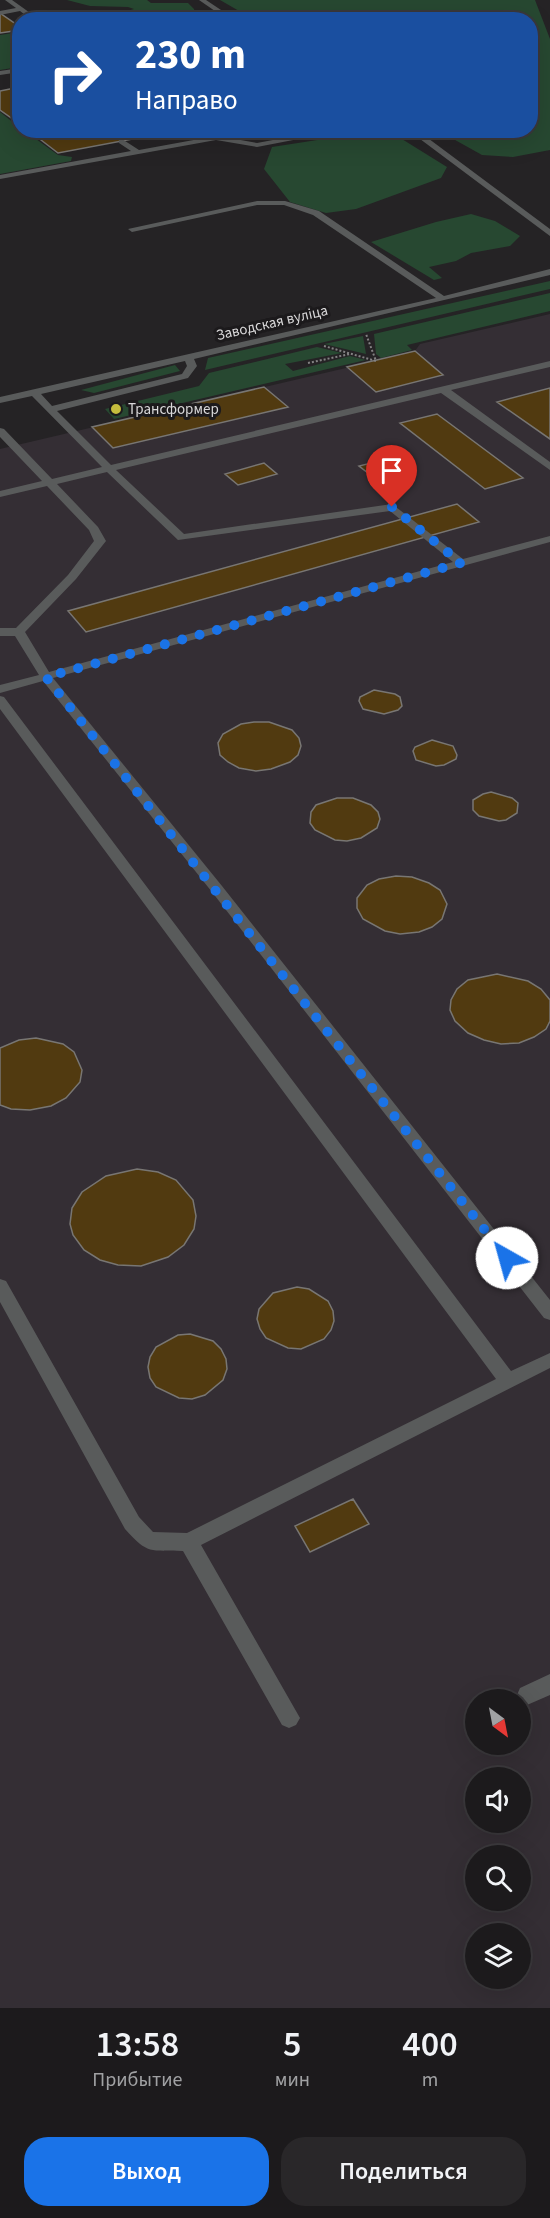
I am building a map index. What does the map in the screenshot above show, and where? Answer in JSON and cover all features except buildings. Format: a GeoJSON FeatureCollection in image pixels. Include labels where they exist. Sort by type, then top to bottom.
{"type":"FeatureCollection","features":[{"type":"Feature","properties":{"kind":"street"},"geometry":{"type":"LineString","coordinates":[[8,0],[26,12]]}},
{"type":"Feature","properties":{"kind":"street"},"geometry":{"type":"LineString","coordinates":[[202,0],[221,12]]}},
{"type":"Feature","properties":{"kind":"street"},"geometry":{"type":"LineString","coordinates":[[0,13],[22,9]]}},
{"type":"Feature","properties":{"kind":"street"},"geometry":{"type":"LineString","coordinates":[[0,177],[216,138],[257,145],[297,138]]}},
{"type":"Feature","properties":{"kind":"street"},"geometry":{"type":"LineString","coordinates":[[422,138],[550,233]]}},
{"type":"Feature","properties":{"kind":"street"},"geometry":{"type":"LineString","coordinates":[[122,141],[137,152]]}},
{"type":"Feature","properties":{"kind":"street"},"geometry":{"type":"LineString","coordinates":[[132,230],[256,203],[285,203],[316,213],[443,299]]}},
{"type":"Feature","properties":{"kind":"street","name":"Заводская вуліца"},"geometry":{"type":"LineString","coordinates":[[0,400],[443,299],[550,272]]}},
{"type":"Feature","properties":{"kind":"street"},"geometry":{"type":"LineString","coordinates":[[51,409],[185,376],[192,366],[189,357]]}},
{"type":"Feature","properties":{"kind":"street"},"geometry":{"type":"LineString","coordinates":[[0,494],[550,364]]}},
{"type":"Feature","properties":{"kind":"street"},"geometry":{"type":"LineString","coordinates":[[444,390],[550,467]]}},
{"type":"Feature","properties":{"kind":"street"},"geometry":{"type":"LineString","coordinates":[[34,392],[70,431],[183,538],[392,507],[461,563]]}},
{"type":"Feature","properties":{"kind":"street"},"geometry":{"type":"LineString","coordinates":[[0,431],[94,529],[100,542],[56,595],[19,632],[0,632]]}},
{"type":"Feature","properties":{"kind":"street"},"geometry":{"type":"LineString","coordinates":[[0,689],[550,539]]}},
{"type":"Feature","properties":{"kind":"street"},"geometry":{"type":"LineString","coordinates":[[19,632],[46,677],[550,1313]]}},
{"type":"Feature","properties":{"kind":"street"},"geometry":{"type":"LineString","coordinates":[[0,700],[508,1381]]}},
{"type":"Feature","properties":{"kind":"street"},"geometry":{"type":"LineString","coordinates":[[0,1286],[132,1523],[148,1541],[189,1542],[550,1360]]}},
{"type":"Feature","properties":{"kind":"street"},"geometry":{"type":"LineString","coordinates":[[189,1542],[289,1718]]}},
{"type":"Feature","properties":{"kind":"street"},"geometry":{"type":"LineString","coordinates":[[531,1694],[550,1684]]}},
{"type":"Feature","properties":{"kind":"path"},"geometry":{"type":"LineString","coordinates":[[318,344],[376,361],[366,333]]}},
{"type":"Feature","properties":{"kind":"path"},"geometry":{"type":"LineString","coordinates":[[308,363],[351,354]]}},
{"type":"Feature","properties":{"kind":"shaded area"},"geometry":{"type":"Polygon","coordinates":[[[550,314],[550,2008],[0,2008],[0,449],[415,351],[420,344],[550,314]]]}},
{"type":"Feature","properties":{"kind":"green space"},"geometry":{"type":"Polygon","coordinates":[[[67,0],[147,0],[151,3],[188,3],[194,12],[124,12],[134,9],[90,6],[67,0]]]}},
{"type":"Feature","properties":{"kind":"green space"},"geometry":{"type":"Polygon","coordinates":[[[220,0],[535,0],[550,39],[550,150],[513,157],[482,155],[452,138],[538,138],[538,12],[241,12],[220,0]]]}},
{"type":"Feature","properties":{"kind":"green space"},"geometry":{"type":"Polygon","coordinates":[[[12,33],[12,68],[0,70],[0,35],[12,33]]]}},
{"type":"Feature","properties":{"kind":"green space"},"geometry":{"type":"Polygon","coordinates":[[[0,112],[12,121],[12,138],[35,138],[58,155],[72,157],[71,161],[0,174],[0,112]]]}},
{"type":"Feature","properties":{"kind":"green space"},"geometry":{"type":"Polygon","coordinates":[[[330,138],[400,138],[447,167],[441,178],[356,209],[326,213],[290,202],[264,169],[272,147],[330,138]]]}},
{"type":"Feature","properties":{"kind":"green space"},"geometry":{"type":"Polygon","coordinates":[[[471,214],[495,221],[520,236],[510,246],[471,253],[456,261],[429,267],[442,278],[434,280],[371,242],[436,222],[471,214]]]}},
{"type":"Feature","properties":{"kind":"green space"},"geometry":{"type":"Polygon","coordinates":[[[550,281],[550,289],[205,370],[208,358],[550,281]]]}},
{"type":"Feature","properties":{"kind":"green space"},"geometry":{"type":"Polygon","coordinates":[[[550,293],[550,311],[407,345],[412,350],[381,358],[376,354],[374,334],[550,293]]]}},
{"type":"Feature","properties":{"kind":"green space"},"geometry":{"type":"Polygon","coordinates":[[[363,336],[366,354],[324,344],[363,336]]]}},
{"type":"Feature","properties":{"kind":"green space"},"geometry":{"type":"Polygon","coordinates":[[[317,347],[342,353],[285,364],[293,371],[350,356],[366,360],[114,419],[105,409],[199,386],[209,373],[317,347]]]}},
{"type":"Feature","properties":{"kind":"green space"},"geometry":{"type":"Polygon","coordinates":[[[175,365],[180,371],[94,393],[81,390],[175,365]]]}},
{"type":"Feature","properties":{"kind":"place","name":"Трансформер"},"geometry":{"type":"Point","coordinates":[116,409]}},
{"type":"Feature","properties":{"kind":"route"},"geometry":{"type":"LineString","coordinates":[[392,507],[461,563],[46,677],[217,889],[507,1258]]}}]}
